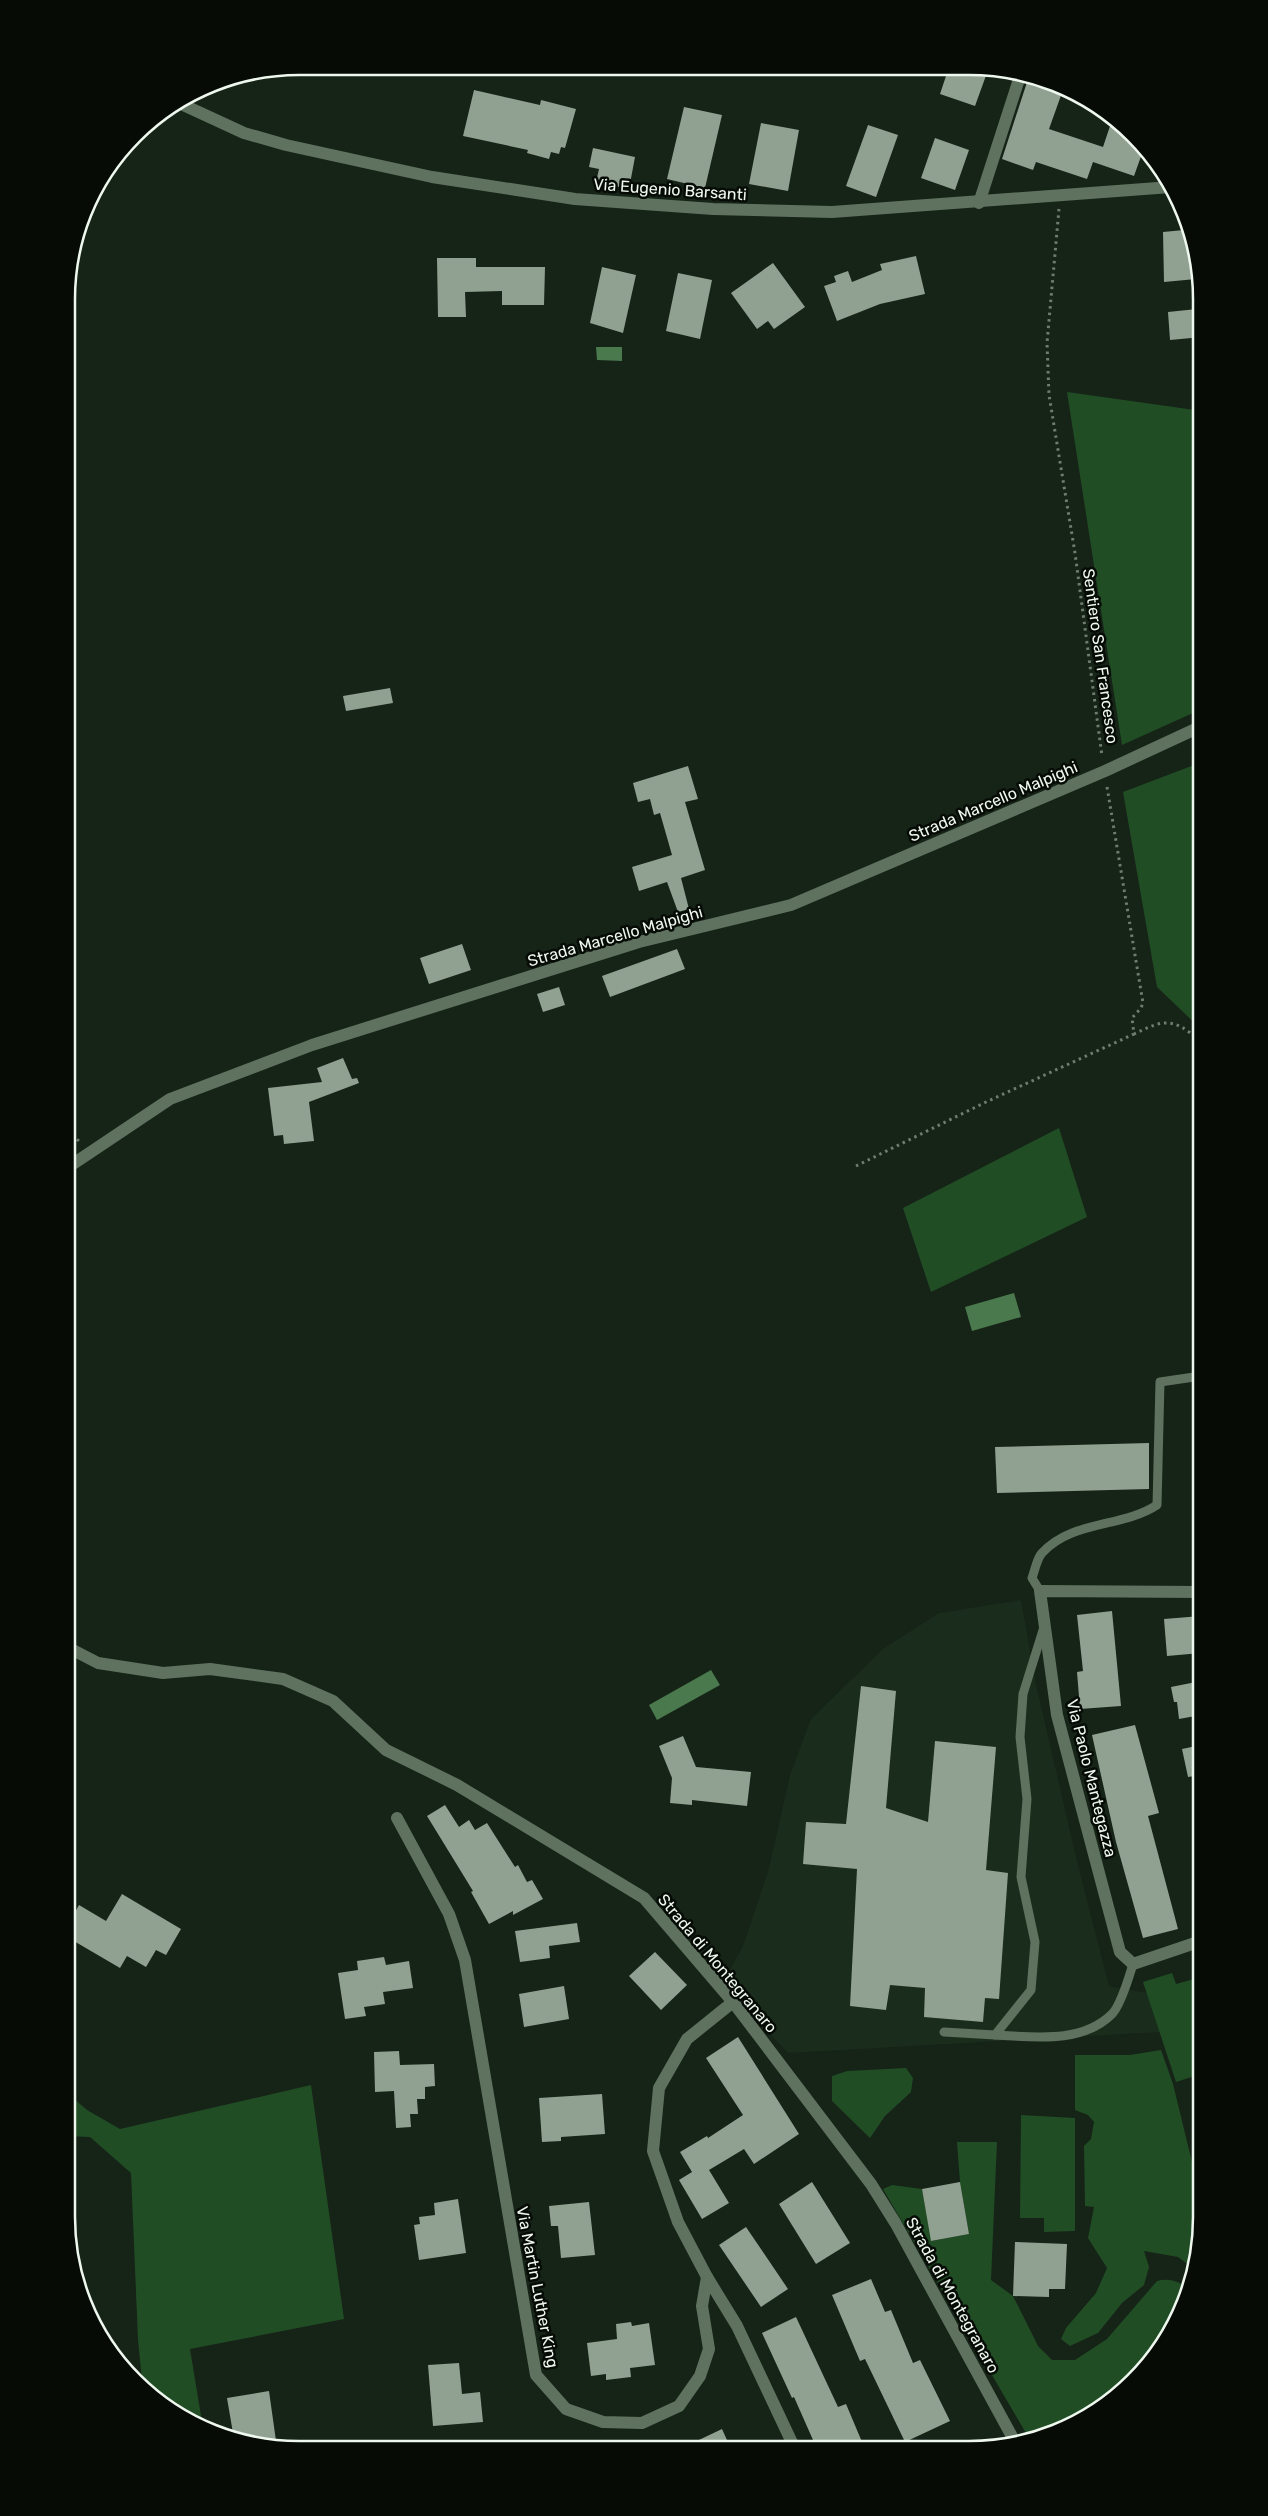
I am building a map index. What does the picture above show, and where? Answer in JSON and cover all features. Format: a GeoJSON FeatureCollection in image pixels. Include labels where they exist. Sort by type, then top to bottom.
{"type":"FeatureCollection","features":[{"type":"Feature","properties":{"kind":"street"},"geometry":{"type":"LineString","coordinates":[[979,203],[1018,80]]}},
{"type":"Feature","properties":{"kind":"street","name":"Via Eugenio Barsanti"},"geometry":{"type":"LineString","coordinates":[[185,106],[244,133],[286,146],[432,177],[575,199],[713,209],[832,212],[979,203],[1163,188]]}},
{"type":"Feature","properties":{"kind":"street","name":"Strada Marcello Malpighi"},"geometry":{"type":"LineString","coordinates":[[75,1163],[170,1099],[188,1092],[312,1045],[630,945],[791,905],[1105,771],[1193,730]]}},
{"type":"Feature","properties":{"kind":"street"},"geometry":{"type":"LineString","coordinates":[[1040,1591],[1193,1592]]}},
{"type":"Feature","properties":{"kind":"street","name":"Via Paolo Mantegazza"},"geometry":{"type":"LineString","coordinates":[[1040,1591],[1058,1715],[1120,1952],[1134,1964]]}},
{"type":"Feature","properties":{"kind":"street","name":"Strada di Montegranaro"},"geometry":{"type":"LineString","coordinates":[[75,1651],[98,1663],[163,1672],[210,1669],[283,1679],[333,1701],[386,1750],[457,1785],[644,1898],[733,2002],[871,2184],[896,2224],[1012,2437]]}},
{"type":"Feature","properties":{"kind":"street","name":"Via Martin Luther King"},"geometry":{"type":"LineString","coordinates":[[397,1818],[448,1914],[465,1960],[536,2375],[566,2409],[603,2422],[642,2423],[679,2406],[700,2376],[709,2348],[702,2306],[707,2277]]}},
{"type":"Feature","properties":{"kind":"street"},"geometry":{"type":"LineString","coordinates":[[1134,1964],[1193,1945]]}},
{"type":"Feature","properties":{"kind":"street"},"geometry":{"type":"LineString","coordinates":[[733,2002],[687,2039],[659,2088],[654,2152],[678,2222],[707,2277],[737,2326],[791,2441]]}},
{"type":"Feature","properties":{"kind":"lane"},"geometry":{"type":"LineString","coordinates":[[1040,1591],[1032,1578],[1041,1554],[1067,1534],[1143,1514],[1157,1505],[1160,1382],[1193,1377]]}},
{"type":"Feature","properties":{"kind":"lane"},"geometry":{"type":"LineString","coordinates":[[995,2035],[1031,1990],[1035,1942],[1021,1877],[1027,1799],[1020,1737],[1023,1694],[1045,1626]]}},
{"type":"Feature","properties":{"kind":"lane"},"geometry":{"type":"LineString","coordinates":[[944,2032],[1047,2038],[1089,2030],[1113,2013],[1134,1964]]}},
{"type":"Feature","properties":{"kind":"path","name":"Sentiero San Francesco"},"geometry":{"type":"LineString","coordinates":[[1061,196],[1047,343],[1049,395],[1075,553],[1097,731],[1143,1003],[1132,1018],[1134,1034]]}},
{"type":"Feature","properties":{"kind":"path"},"geometry":{"type":"LineString","coordinates":[[856,1166],[986,1102],[1160,1022],[1178,1024],[1193,1035]]}},
{"type":"Feature","properties":{"kind":"shaded area"},"geometry":{"type":"Polygon","coordinates":[[[596,347],[622,347],[622,361],[597,360],[596,347]]]}},
{"type":"Feature","properties":{"kind":"shaded area"},"geometry":{"type":"Polygon","coordinates":[[[1067,392],[1193,410],[1193,713],[1122,745],[1067,392]]]}},
{"type":"Feature","properties":{"kind":"shaded area"},"geometry":{"type":"Polygon","coordinates":[[[1193,765],[1193,1021],[1157,987],[1123,792],[1193,765]]]}},
{"type":"Feature","properties":{"kind":"shaded area"},"geometry":{"type":"Polygon","coordinates":[[[1059,1128],[1087,1217],[931,1292],[903,1208],[1059,1128]]]}},
{"type":"Feature","properties":{"kind":"shaded area"},"geometry":{"type":"Polygon","coordinates":[[[1014,1293],[1021,1317],[972,1331],[965,1307],[1014,1293]]]}},
{"type":"Feature","properties":{"kind":"shaded area"},"geometry":{"type":"Polygon","coordinates":[[[1021,1600],[1035,1680],[1077,1861],[1109,1986],[1147,1993],[1160,2032],[788,2053],[722,1984],[743,1946],[769,1868],[790,1775],[811,1719],[883,1649],[939,1613],[1021,1600]]]}},
{"type":"Feature","properties":{"kind":"shaded area"},"geometry":{"type":"Polygon","coordinates":[[[711,1670],[720,1685],[657,1720],[649,1705],[711,1670]]]}},
{"type":"Feature","properties":{"kind":"shaded area"},"geometry":{"type":"Polygon","coordinates":[[[1172,1973],[1176,1984],[1193,1979],[1193,2077],[1176,2082],[1143,1982],[1172,1973]]]}},
{"type":"Feature","properties":{"kind":"shaded area"},"geometry":{"type":"Polygon","coordinates":[[[1161,2050],[1173,2084],[1193,2166],[1193,2232],[1189,2261],[1188,2264],[1178,2257],[1144,2251],[1149,2267],[1144,2285],[1122,2303],[1098,2333],[1070,2346],[1061,2339],[1066,2328],[1096,2293],[1107,2268],[1088,2238],[1094,2207],[1085,2206],[1084,2146],[1091,2139],[1094,2122],[1088,2115],[1075,2110],[1075,2055],[1130,2055],[1161,2050]]]}},
{"type":"Feature","properties":{"kind":"shaded area"},"geometry":{"type":"Polygon","coordinates":[[[906,2068],[913,2078],[911,2092],[885,2116],[870,2138],[832,2101],[832,2076],[847,2071],[906,2068]]]}},
{"type":"Feature","properties":{"kind":"shaded area"},"geometry":{"type":"Polygon","coordinates":[[[311,2085],[344,2319],[190,2349],[201,2419],[162,2395],[142,2378],[138,2340],[131,2173],[90,2137],[75,2136],[75,2100],[87,2110],[120,2129],[311,2085]]]}},
{"type":"Feature","properties":{"kind":"shaded area"},"geometry":{"type":"Polygon","coordinates":[[[1021,2115],[1075,2118],[1075,2231],[1044,2232],[1044,2218],[1020,2218],[1021,2115]]]}},
{"type":"Feature","properties":{"kind":"shaded area"},"geometry":{"type":"Polygon","coordinates":[[[957,2142],[997,2142],[991,2280],[1013,2296],[1038,2346],[1052,2360],[1075,2360],[1107,2339],[1157,2281],[1174,2281],[1182,2285],[1176,2303],[1163,2329],[1147,2354],[1128,2376],[1094,2403],[1055,2424],[1026,2433],[883,2189],[892,2185],[922,2189],[932,2241],[969,2234],[960,2182],[957,2142]]]}},
{"type":"Feature","properties":{"kind":"building"},"geometry":{"type":"Polygon","coordinates":[[[946,75],[986,75],[975,106],[940,94],[946,75]]]}},
{"type":"Feature","properties":{"kind":"building"},"geometry":{"type":"Polygon","coordinates":[[[1027,83],[1061,95],[1049,129],[1103,147],[1110,125],[1141,155],[1134,176],[1093,162],[1087,179],[1036,162],[1033,170],[1002,159],[1027,83]]]}},
{"type":"Feature","properties":{"kind":"building"},"geometry":{"type":"Polygon","coordinates":[[[474,90],[540,105],[541,100],[576,109],[565,148],[561,147],[559,154],[551,152],[549,159],[527,153],[528,150],[463,136],[474,90]]]}},
{"type":"Feature","properties":{"kind":"building"},"geometry":{"type":"Polygon","coordinates":[[[684,107],[722,115],[705,188],[667,179],[684,107]]]}},
{"type":"Feature","properties":{"kind":"building"},"geometry":{"type":"Polygon","coordinates":[[[761,123],[799,130],[788,191],[749,184],[761,123]]]}},
{"type":"Feature","properties":{"kind":"building"},"geometry":{"type":"Polygon","coordinates":[[[868,125],[898,135],[876,197],[846,186],[868,125]]]}},
{"type":"Feature","properties":{"kind":"building"},"geometry":{"type":"Polygon","coordinates":[[[935,138],[969,150],[955,190],[921,178],[935,138]]]}},
{"type":"Feature","properties":{"kind":"building"},"geometry":{"type":"Polygon","coordinates":[[[593,148],[635,157],[629,189],[596,182],[599,169],[589,167],[593,148]]]}},
{"type":"Feature","properties":{"kind":"building"},"geometry":{"type":"Polygon","coordinates":[[[1182,230],[1189,255],[1192,279],[1164,282],[1163,232],[1182,230]]]}},
{"type":"Feature","properties":{"kind":"building"},"geometry":{"type":"Polygon","coordinates":[[[916,256],[925,294],[880,304],[837,321],[824,286],[836,282],[834,276],[848,271],[852,282],[882,270],[880,264],[916,256]]]}},
{"type":"Feature","properties":{"kind":"building"},"geometry":{"type":"Polygon","coordinates":[[[437,258],[476,258],[476,267],[545,267],[544,305],[502,305],[502,291],[465,292],[466,317],[438,317],[437,258]]]}},
{"type":"Feature","properties":{"kind":"building"},"geometry":{"type":"Polygon","coordinates":[[[773,263],[805,307],[774,329],[768,321],[757,329],[731,293],[773,263]]]}},
{"type":"Feature","properties":{"kind":"building"},"geometry":{"type":"Polygon","coordinates":[[[602,267],[636,275],[623,333],[590,323],[602,267]]]}},
{"type":"Feature","properties":{"kind":"building"},"geometry":{"type":"Polygon","coordinates":[[[678,273],[712,280],[700,339],[666,331],[678,273]]]}},
{"type":"Feature","properties":{"kind":"building"},"geometry":{"type":"Polygon","coordinates":[[[1193,309],[1193,338],[1170,340],[1168,312],[1193,309]]]}},
{"type":"Feature","properties":{"kind":"building"},"geometry":{"type":"Polygon","coordinates":[[[390,688],[393,703],[346,711],[343,696],[390,688]]]}},
{"type":"Feature","properties":{"kind":"building"},"geometry":{"type":"Polygon","coordinates":[[[688,766],[698,799],[685,802],[705,870],[681,878],[689,909],[678,912],[667,882],[639,891],[632,867],[672,855],[660,813],[654,815],[650,799],[638,802],[633,783],[688,766]]]}},
{"type":"Feature","properties":{"kind":"building"},"geometry":{"type":"Polygon","coordinates":[[[462,944],[471,970],[429,984],[420,958],[462,944]]]}},
{"type":"Feature","properties":{"kind":"building"},"geometry":{"type":"Polygon","coordinates":[[[677,949],[685,969],[610,997],[602,976],[677,949]]]}},
{"type":"Feature","properties":{"kind":"building"},"geometry":{"type":"Polygon","coordinates":[[[559,987],[565,1005],[543,1012],[537,994],[559,987]]]}},
{"type":"Feature","properties":{"kind":"building"},"geometry":{"type":"Polygon","coordinates":[[[343,1058],[352,1079],[357,1078],[359,1083],[309,1102],[314,1141],[284,1144],[283,1135],[274,1136],[268,1088],[322,1082],[317,1068],[343,1058]]]}},
{"type":"Feature","properties":{"kind":"building"},"geometry":{"type":"Polygon","coordinates":[[[1149,1443],[1149,1489],[997,1493],[995,1447],[1149,1443]]]}},
{"type":"Feature","properties":{"kind":"building"},"geometry":{"type":"Polygon","coordinates":[[[1112,1611],[1121,1706],[1080,1709],[1077,1672],[1083,1671],[1077,1615],[1112,1611]]]}},
{"type":"Feature","properties":{"kind":"building"},"geometry":{"type":"Polygon","coordinates":[[[1193,1617],[1193,1654],[1167,1656],[1164,1619],[1193,1617]]]}},
{"type":"Feature","properties":{"kind":"building"},"geometry":{"type":"Polygon","coordinates":[[[1193,1683],[1193,1716],[1179,1719],[1177,1702],[1174,1702],[1171,1687],[1193,1683]]]}},
{"type":"Feature","properties":{"kind":"building"},"geometry":{"type":"Polygon","coordinates":[[[861,1686],[896,1691],[886,1808],[928,1822],[935,1741],[996,1747],[986,1870],[1008,1873],[999,1999],[985,1998],[983,2022],[924,2017],[925,1988],[890,1985],[886,2010],[850,2006],[857,1869],[803,1864],[806,1822],[846,1824],[861,1686]]]}},
{"type":"Feature","properties":{"kind":"building"},"geometry":{"type":"Polygon","coordinates":[[[1135,1725],[1159,1813],[1148,1816],[1178,1929],[1143,1938],[1116,1842],[1092,1735],[1135,1725]]]}},
{"type":"Feature","properties":{"kind":"building"},"geometry":{"type":"Polygon","coordinates":[[[683,1736],[696,1767],[751,1772],[747,1806],[692,1800],[692,1805],[670,1803],[672,1778],[659,1746],[683,1736]]]}},
{"type":"Feature","properties":{"kind":"building"},"geometry":{"type":"Polygon","coordinates":[[[1193,1747],[1193,1776],[1188,1777],[1182,1749],[1193,1747]]]}},
{"type":"Feature","properties":{"kind":"building"},"geometry":{"type":"Polygon","coordinates":[[[445,1805],[459,1827],[469,1820],[475,1830],[487,1823],[515,1867],[518,1865],[527,1882],[532,1880],[543,1899],[513,1915],[513,1911],[489,1924],[471,1892],[473,1891],[427,1816],[445,1805]]]}},
{"type":"Feature","properties":{"kind":"building"},"geometry":{"type":"Polygon","coordinates":[[[122,1894],[181,1929],[166,1955],[156,1950],[146,1967],[127,1956],[120,1968],[75,1942],[75,1912],[79,1905],[106,1921],[122,1894]]]}},
{"type":"Feature","properties":{"kind":"building"},"geometry":{"type":"Polygon","coordinates":[[[577,1923],[580,1942],[549,1946],[550,1958],[520,1962],[515,1931],[577,1923]]]}},
{"type":"Feature","properties":{"kind":"building"},"geometry":{"type":"Polygon","coordinates":[[[655,1952],[687,1985],[661,2010],[629,1976],[655,1952]]]}},
{"type":"Feature","properties":{"kind":"building"},"geometry":{"type":"Polygon","coordinates":[[[384,1957],[386,1965],[409,1961],[413,1988],[383,1992],[385,2004],[364,2007],[366,2016],[345,2019],[338,1973],[358,1970],[357,1961],[384,1957]]]}},
{"type":"Feature","properties":{"kind":"building"},"geometry":{"type":"Polygon","coordinates":[[[564,1986],[569,2019],[524,2027],[519,1994],[564,1986]]]}},
{"type":"Feature","properties":{"kind":"building"},"geometry":{"type":"Polygon","coordinates":[[[738,2037],[799,2134],[754,2164],[744,2149],[709,2170],[729,2203],[702,2219],[679,2180],[692,2172],[680,2152],[707,2136],[708,2138],[743,2115],[706,2058],[738,2037]]]}},
{"type":"Feature","properties":{"kind":"building"},"geometry":{"type":"Polygon","coordinates":[[[399,2051],[400,2065],[434,2064],[435,2086],[425,2087],[425,2099],[417,2099],[418,2114],[410,2114],[411,2127],[396,2128],[394,2091],[375,2092],[374,2052],[399,2051]]]}},
{"type":"Feature","properties":{"kind":"building"},"geometry":{"type":"Polygon","coordinates":[[[602,2094],[605,2134],[561,2137],[561,2141],[542,2142],[539,2098],[602,2094]]]}},
{"type":"Feature","properties":{"kind":"building"},"geometry":{"type":"Polygon","coordinates":[[[812,2182],[850,2243],[816,2264],[779,2204],[812,2182]]]}},
{"type":"Feature","properties":{"kind":"building"},"geometry":{"type":"Polygon","coordinates":[[[960,2182],[969,2234],[931,2241],[922,2189],[960,2182]]]}},
{"type":"Feature","properties":{"kind":"building"},"geometry":{"type":"Polygon","coordinates":[[[458,2199],[466,2253],[419,2260],[414,2225],[420,2224],[419,2217],[435,2215],[434,2203],[458,2199]]]}},
{"type":"Feature","properties":{"kind":"building"},"geometry":{"type":"Polygon","coordinates":[[[589,2202],[595,2255],[561,2258],[558,2226],[551,2226],[549,2206],[589,2202]]]}},
{"type":"Feature","properties":{"kind":"building"},"geometry":{"type":"Polygon","coordinates":[[[746,2227],[788,2289],[761,2307],[719,2245],[746,2227]]]}},
{"type":"Feature","properties":{"kind":"building"},"geometry":{"type":"Polygon","coordinates":[[[1015,2242],[1067,2244],[1065,2289],[1049,2289],[1049,2297],[1013,2296],[1015,2242]]]}},
{"type":"Feature","properties":{"kind":"building"},"geometry":{"type":"Polygon","coordinates":[[[871,2279],[885,2312],[891,2310],[913,2363],[920,2360],[950,2421],[905,2441],[865,2359],[860,2361],[832,2295],[871,2279]]]}},
{"type":"Feature","properties":{"kind":"building"},"geometry":{"type":"Polygon","coordinates":[[[796,2317],[838,2407],[846,2404],[862,2441],[813,2441],[762,2333],[796,2317]]]}},
{"type":"Feature","properties":{"kind":"building"},"geometry":{"type":"Polygon","coordinates":[[[631,2322],[632,2326],[649,2323],[655,2365],[630,2368],[631,2377],[606,2380],[606,2374],[591,2376],[587,2343],[617,2339],[616,2324],[631,2322]]]}},
{"type":"Feature","properties":{"kind":"building"},"geometry":{"type":"Polygon","coordinates":[[[459,2363],[462,2394],[480,2392],[483,2422],[433,2426],[428,2365],[459,2363]]]}},
{"type":"Feature","properties":{"kind":"building"},"geometry":{"type":"Polygon","coordinates":[[[269,2391],[276,2440],[255,2437],[233,2431],[227,2398],[269,2391]]]}},
{"type":"Feature","properties":{"kind":"building"},"geometry":{"type":"Polygon","coordinates":[[[722,2429],[727,2441],[697,2441],[722,2429]]]}}]}
